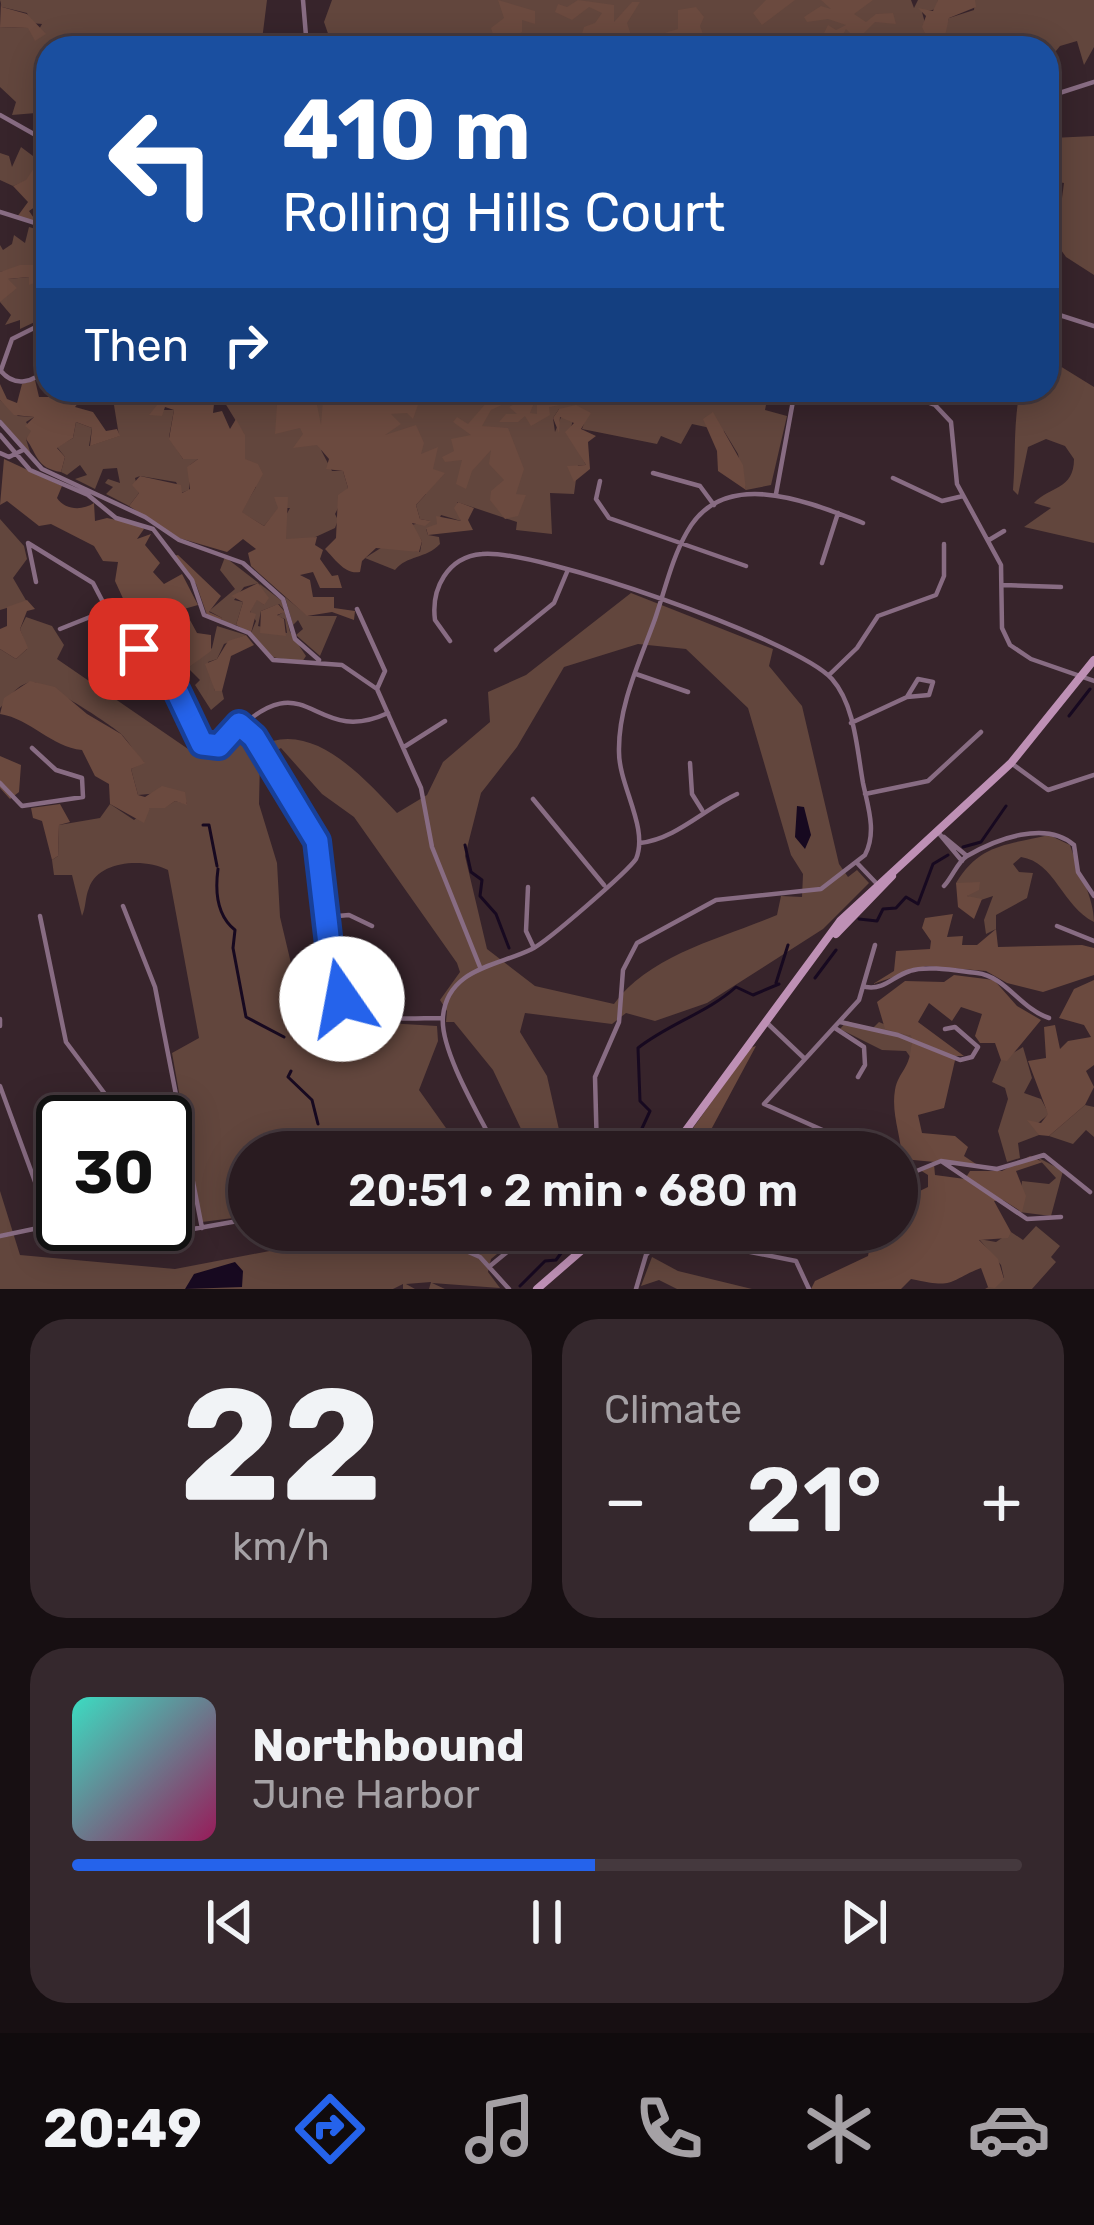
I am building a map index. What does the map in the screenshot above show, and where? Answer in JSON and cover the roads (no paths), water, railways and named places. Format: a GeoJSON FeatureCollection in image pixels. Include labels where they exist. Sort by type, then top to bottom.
{"type":"FeatureCollection","features":[{"type":"Feature","properties":{"kind":"street"},"geometry":{"type":"LineString","coordinates":[[303,0],[306,36]]}},
{"type":"Feature","properties":{"kind":"street"},"geometry":{"type":"LineString","coordinates":[[1059,93],[1094,82]]}},
{"type":"Feature","properties":{"kind":"street"},"geometry":{"type":"LineString","coordinates":[[0,116],[36,136]]}},
{"type":"Feature","properties":{"kind":"street"},"geometry":{"type":"LineString","coordinates":[[0,212],[36,223]]}},
{"type":"Feature","properties":{"kind":"street"},"geometry":{"type":"LineString","coordinates":[[1059,315],[1094,326]]}},
{"type":"Feature","properties":{"kind":"street"},"geometry":{"type":"LineString","coordinates":[[36,328],[12,339],[0,370],[8,380],[22,382],[36,374]]}},
{"type":"Feature","properties":{"kind":"street"},"geometry":{"type":"LineString","coordinates":[[776,494],[795,402]]}},
{"type":"Feature","properties":{"kind":"street"},"geometry":{"type":"LineString","coordinates":[[921,402],[946,414],[963,496],[1001,565],[1002,628],[1010,645],[1023,656],[1094,681]]}},
{"type":"Feature","properties":{"kind":"street"},"geometry":{"type":"LineString","coordinates":[[0,422],[42,469],[122,505],[175,538],[233,557],[287,605],[299,645],[324,662]]}},
{"type":"Feature","properties":{"kind":"street"},"geometry":{"type":"LineString","coordinates":[[0,435],[30,470],[88,495],[111,515],[148,525],[192,580],[202,611],[211,621],[243,629],[273,660],[352,668],[376,689],[421,788],[432,848],[480,967]]}},
{"type":"Feature","properties":{"kind":"street"},"geometry":{"type":"LineString","coordinates":[[0,453],[14,455],[23,450]]}},
{"type":"Feature","properties":{"kind":"street"},"geometry":{"type":"LineString","coordinates":[[653,473],[700,486],[714,505]]}},
{"type":"Feature","properties":{"kind":"street"},"geometry":{"type":"LineString","coordinates":[[893,478],[942,501],[963,496]]}},
{"type":"Feature","properties":{"kind":"street"},"geometry":{"type":"LineString","coordinates":[[600,481],[596,499],[609,518],[746,566]]}},
{"type":"Feature","properties":{"kind":"street"},"geometry":{"type":"LineString","coordinates":[[487,1131],[446,1042],[442,1018],[449,996],[480,967],[534,948],[634,863],[640,843],[619,756],[624,709],[681,544],[696,519],[714,505],[776,494],[801,497],[863,523]]}},
{"type":"Feature","properties":{"kind":"street"},"geometry":{"type":"LineString","coordinates":[[823,563],[838,513]]}},
{"type":"Feature","properties":{"kind":"street"},"geometry":{"type":"LineString","coordinates":[[988,540],[1004,531]]}},
{"type":"Feature","properties":{"kind":"street"},"geometry":{"type":"LineString","coordinates":[[166,546],[175,538]]}},
{"type":"Feature","properties":{"kind":"street"},"geometry":{"type":"LineString","coordinates":[[36,582],[28,543],[93,583],[105,611],[174,685],[202,744],[219,746],[261,707],[280,702],[302,704],[349,724],[388,713]]}},
{"type":"Feature","properties":{"kind":"street"},"geometry":{"type":"LineString","coordinates":[[829,675],[857,648],[878,616],[928,602],[938,592],[944,544]]}},
{"type":"Feature","properties":{"kind":"street"},"geometry":{"type":"LineString","coordinates":[[450,641],[439,631],[433,604],[440,581],[456,563],[489,554],[663,598],[807,660],[829,675],[842,693],[851,723],[871,842],[858,864],[811,892],[753,892],[716,899],[637,944],[623,970],[619,1022],[595,1077],[596,1131]]}},
{"type":"Feature","properties":{"kind":"street"},"geometry":{"type":"LineString","coordinates":[[496,650],[554,604],[567,572]]}},
{"type":"Feature","properties":{"kind":"street"},"geometry":{"type":"LineString","coordinates":[[1003,586],[1061,587]]}},
{"type":"Feature","properties":{"kind":"street"},"geometry":{"type":"LineString","coordinates":[[357,609],[386,671],[376,689]]}},
{"type":"Feature","properties":{"kind":"street"},"geometry":{"type":"LineString","coordinates":[[60,629],[105,611]]}},
{"type":"Feature","properties":{"kind":"street"},"geometry":{"type":"LineString","coordinates":[[686,1131],[810,962],[878,886],[1011,763],[1094,660]]}},
{"type":"Feature","properties":{"kind":"street"},"geometry":{"type":"LineString","coordinates":[[636,674],[688,692]]}},
{"type":"Feature","properties":{"kind":"street"},"geometry":{"type":"LineString","coordinates":[[851,723],[908,697]]}},
{"type":"Feature","properties":{"kind":"street"},"geometry":{"type":"LineString","coordinates":[[404,747],[445,721]]}},
{"type":"Feature","properties":{"kind":"street"},"geometry":{"type":"LineString","coordinates":[[239,724],[254,737],[317,841],[333,979],[342,999],[376,1018],[442,1018]]}},
{"type":"Feature","properties":{"kind":"street"},"geometry":{"type":"LineString","coordinates":[[865,794],[928,782],[981,732]]}},
{"type":"Feature","properties":{"kind":"street"},"geometry":{"type":"LineString","coordinates":[[0,783],[22,806],[83,797],[82,778],[56,770],[32,748]]}},
{"type":"Feature","properties":{"kind":"street"},"geometry":{"type":"LineString","coordinates":[[690,763],[692,794],[702,810]]}},
{"type":"Feature","properties":{"kind":"street"},"geometry":{"type":"LineString","coordinates":[[1011,763],[1048,790],[1094,775]]}},
{"type":"Feature","properties":{"kind":"street"},"geometry":{"type":"LineString","coordinates":[[640,843],[658,841],[702,810],[737,794]]}},
{"type":"Feature","properties":{"kind":"street"},"geometry":{"type":"LineString","coordinates":[[532,799],[604,885]]}},
{"type":"Feature","properties":{"kind":"street"},"geometry":{"type":"LineString","coordinates":[[944,886],[964,858],[1001,837],[1055,833],[1074,845],[1078,872],[1094,896]]}},
{"type":"Feature","properties":{"kind":"street"},"geometry":{"type":"LineString","coordinates":[[939,834],[964,858]]}},
{"type":"Feature","properties":{"kind":"street"},"geometry":{"type":"LineString","coordinates":[[858,864],[878,886]]}},
{"type":"Feature","properties":{"kind":"street"},"geometry":{"type":"LineString","coordinates":[[528,887],[526,931],[534,948]]}},
{"type":"Feature","properties":{"kind":"street"},"geometry":{"type":"LineString","coordinates":[[123,906],[155,987],[175,1095]]}},
{"type":"Feature","properties":{"kind":"street"},"geometry":{"type":"LineString","coordinates":[[326,917],[350,915],[372,926]]}},
{"type":"Feature","properties":{"kind":"street"},"geometry":{"type":"LineString","coordinates":[[40,916],[66,1042],[105,1095]]}},
{"type":"Feature","properties":{"kind":"street"},"geometry":{"type":"LineString","coordinates":[[1057,926],[1094,941]]}},
{"type":"Feature","properties":{"kind":"street"},"geometry":{"type":"LineString","coordinates":[[819,1131],[764,1105],[837,1025],[864,987],[874,945]]}},
{"type":"Feature","properties":{"kind":"street"},"geometry":{"type":"LineString","coordinates":[[864,987],[883,986],[917,969],[977,973],[993,978],[1025,1009],[1049,1018]]}},
{"type":"Feature","properties":{"kind":"street"},"geometry":{"type":"LineString","coordinates":[[766,1022],[805,1059]]}},
{"type":"Feature","properties":{"kind":"street"},"geometry":{"type":"LineString","coordinates":[[837,1025],[898,1035],[960,1060],[972,1057],[978,1047],[974,1040],[955,1027],[945,1029]]}},
{"type":"Feature","properties":{"kind":"street"},"geometry":{"type":"LineString","coordinates":[[837,1025],[864,1047],[865,1065],[858,1077]]}},
{"type":"Feature","properties":{"kind":"street"},"geometry":{"type":"LineString","coordinates":[[0,1086],[36,1192]]}},
{"type":"Feature","properties":{"kind":"street"},"geometry":{"type":"LineString","coordinates":[[918,1168],[941,1161],[997,1169],[1044,1155],[1084,1182],[1090,1192]]}},
{"type":"Feature","properties":{"kind":"street"},"geometry":{"type":"LineString","coordinates":[[941,1161],[1028,1219],[1060,1217]]}},
{"type":"Feature","properties":{"kind":"street"},"geometry":{"type":"LineString","coordinates":[[32,1172],[36,1171]]}},
{"type":"Feature","properties":{"kind":"street"},"geometry":{"type":"LineString","coordinates":[[192,1185],[202,1228]]}},
{"type":"Feature","properties":{"kind":"street"},"geometry":{"type":"LineString","coordinates":[[192,1230],[228,1223]]}},
{"type":"Feature","properties":{"kind":"street"},"geometry":{"type":"LineString","coordinates":[[0,1236],[36,1228]]}},
{"type":"Feature","properties":{"kind":"street"},"geometry":{"type":"LineString","coordinates":[[466,1251],[480,1257],[508,1289]]}},
{"type":"Feature","properties":{"kind":"street"},"geometry":{"type":"LineString","coordinates":[[490,1267],[509,1251]]}},
{"type":"Feature","properties":{"kind":"street"},"geometry":{"type":"LineString","coordinates":[[535,1289],[580,1251]]}},
{"type":"Feature","properties":{"kind":"street"},"geometry":{"type":"LineString","coordinates":[[635,1289],[650,1251]]}},
{"type":"Feature","properties":{"kind":"street"},"geometry":{"type":"LineString","coordinates":[[745,1251],[796,1261],[808,1289]]}},
{"type":"Feature","properties":{"kind":"waterway"},"geometry":{"type":"LineString","coordinates":[[1069,716],[1090,689]]}},
{"type":"Feature","properties":{"kind":"waterway"},"geometry":{"type":"LineString","coordinates":[[963,847],[981,842],[1006,806]]}},
{"type":"Feature","properties":{"kind":"waterway"},"geometry":{"type":"LineString","coordinates":[[203,825],[209,825],[217,866]]}},
{"type":"Feature","properties":{"kind":"waterway"},"geometry":{"type":"LineString","coordinates":[[465,845],[471,872],[482,880],[480,896],[496,914],[509,948]]}},
{"type":"Feature","properties":{"kind":"waterway"},"geometry":{"type":"LineString","coordinates":[[859,919],[877,921],[883,909],[896,908],[906,897],[918,904],[933,864],[948,855]]}},
{"type":"Feature","properties":{"kind":"waterway"},"geometry":{"type":"LineString","coordinates":[[218,869],[218,902],[235,930],[233,948],[246,1017],[284,1037]]}},
{"type":"Feature","properties":{"kind":"waterway"},"geometry":{"type":"LineString","coordinates":[[776,983],[788,945]]}},
{"type":"Feature","properties":{"kind":"waterway"},"geometry":{"type":"LineString","coordinates":[[815,978],[836,950]]}},
{"type":"Feature","properties":{"kind":"waterway"},"geometry":{"type":"LineString","coordinates":[[641,1131],[650,1111],[640,1101],[638,1048],[736,987],[753,995],[779,984]]}},
{"type":"Feature","properties":{"kind":"waterway"},"geometry":{"type":"LineString","coordinates":[[291,1071],[288,1077],[312,1100],[318,1124]]}},
{"type":"Feature","properties":{"kind":"waterway"},"geometry":{"type":"LineString","coordinates":[[520,1286],[563,1251]]}}]}
